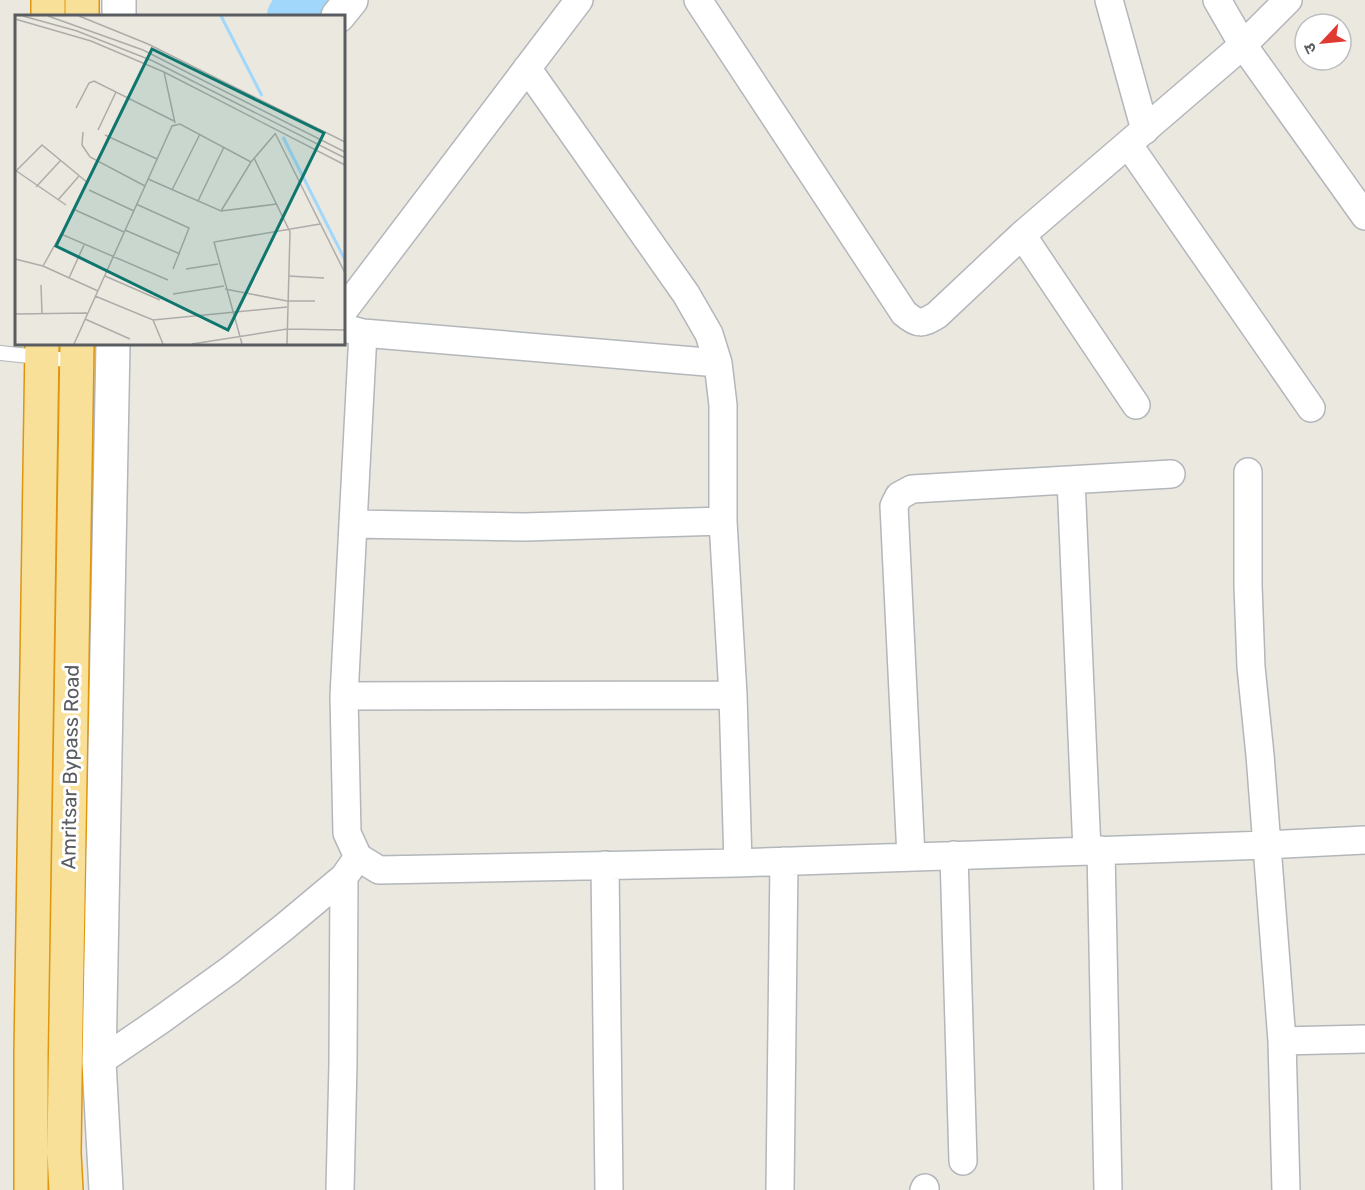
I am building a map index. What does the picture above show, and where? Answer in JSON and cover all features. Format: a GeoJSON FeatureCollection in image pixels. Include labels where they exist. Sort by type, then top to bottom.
{"type":"FeatureCollection","features":[{"type":"Feature","properties":{"kind":"highway","name":"Amritsar Bypass Road"},"geometry":{"type":"LineString","coordinates":[[31,1190],[31,1031],[42,350]]}},
{"type":"Feature","properties":{"kind":"highway","name":"Amritsar Bypass Road"},"geometry":{"type":"LineString","coordinates":[[66,1190],[65,1046],[77,352]]}},
{"type":"Feature","properties":{"kind":"street"},"geometry":{"type":"LineString","coordinates":[[340,15],[351,0]]}},
{"type":"Feature","properties":{"kind":"street"},"geometry":{"type":"LineString","coordinates":[[345,309],[579,0]]}},
{"type":"Feature","properties":{"kind":"street"},"geometry":{"type":"LineString","coordinates":[[698,0],[904,313],[914,322],[925,322],[937,315],[1022,235],[1243,45],[1288,0]]}},
{"type":"Feature","properties":{"kind":"street"},"geometry":{"type":"LineString","coordinates":[[1109,0],[1136,137],[1311,408]]}},
{"type":"Feature","properties":{"kind":"street"},"geometry":{"type":"LineString","coordinates":[[1217,0],[1243,45],[1365,216]]}},
{"type":"Feature","properties":{"kind":"street"},"geometry":{"type":"LineString","coordinates":[[527,68],[686,294],[709,334],[718,363],[723,405],[723,521],[733,695],[738,852],[738,863],[736,863]]}},
{"type":"Feature","properties":{"kind":"street"},"geometry":{"type":"LineString","coordinates":[[1022,235],[1136,405]]}},
{"type":"Feature","properties":{"kind":"street"},"geometry":{"type":"LineString","coordinates":[[340,1190],[351,867],[347,833],[344,696],[353,524],[353,330],[718,363]]}},
{"type":"Feature","properties":{"kind":"street"},"geometry":{"type":"LineString","coordinates":[[105,1190],[99,1062],[113,345]]}},
{"type":"Feature","properties":{"kind":"street"},"geometry":{"type":"LineString","coordinates":[[1248,472],[1251,667],[1282,1041],[1286,1190]]}},
{"type":"Feature","properties":{"kind":"street"},"geometry":{"type":"LineString","coordinates":[[911,857],[894,506],[899,496],[912,489],[1171,474]]}},
{"type":"Feature","properties":{"kind":"street"},"geometry":{"type":"LineString","coordinates":[[1071,480],[1094,851],[1108,1190]]}},
{"type":"Feature","properties":{"kind":"street"},"geometry":{"type":"LineString","coordinates":[[353,524],[525,526],[723,521]]}},
{"type":"Feature","properties":{"kind":"street"},"geometry":{"type":"LineString","coordinates":[[344,696],[733,695]]}},
{"type":"Feature","properties":{"kind":"street"},"geometry":{"type":"LineString","coordinates":[[99,1062],[230,970],[283,928],[351,867],[379,870],[736,863],[1365,840]]}},
{"type":"Feature","properties":{"kind":"street"},"geometry":{"type":"LineString","coordinates":[[954,855],[963,1161]]}},
{"type":"Feature","properties":{"kind":"street"},"geometry":{"type":"LineString","coordinates":[[780,1190],[784,861]]}},
{"type":"Feature","properties":{"kind":"street"},"geometry":{"type":"LineString","coordinates":[[605,865],[609,1190]]}},
{"type":"Feature","properties":{"kind":"street"},"geometry":{"type":"LineString","coordinates":[[1282,1041],[1365,1039]]}},
{"type":"Feature","properties":{"kind":"lane"},"geometry":{"type":"LineString","coordinates":[[0,352],[42,350],[77,352]]}},
{"type":"Feature","properties":{"kind":"waterway"},"geometry":{"type":"LineString","coordinates":[[293,15],[305,0]]}}]}
